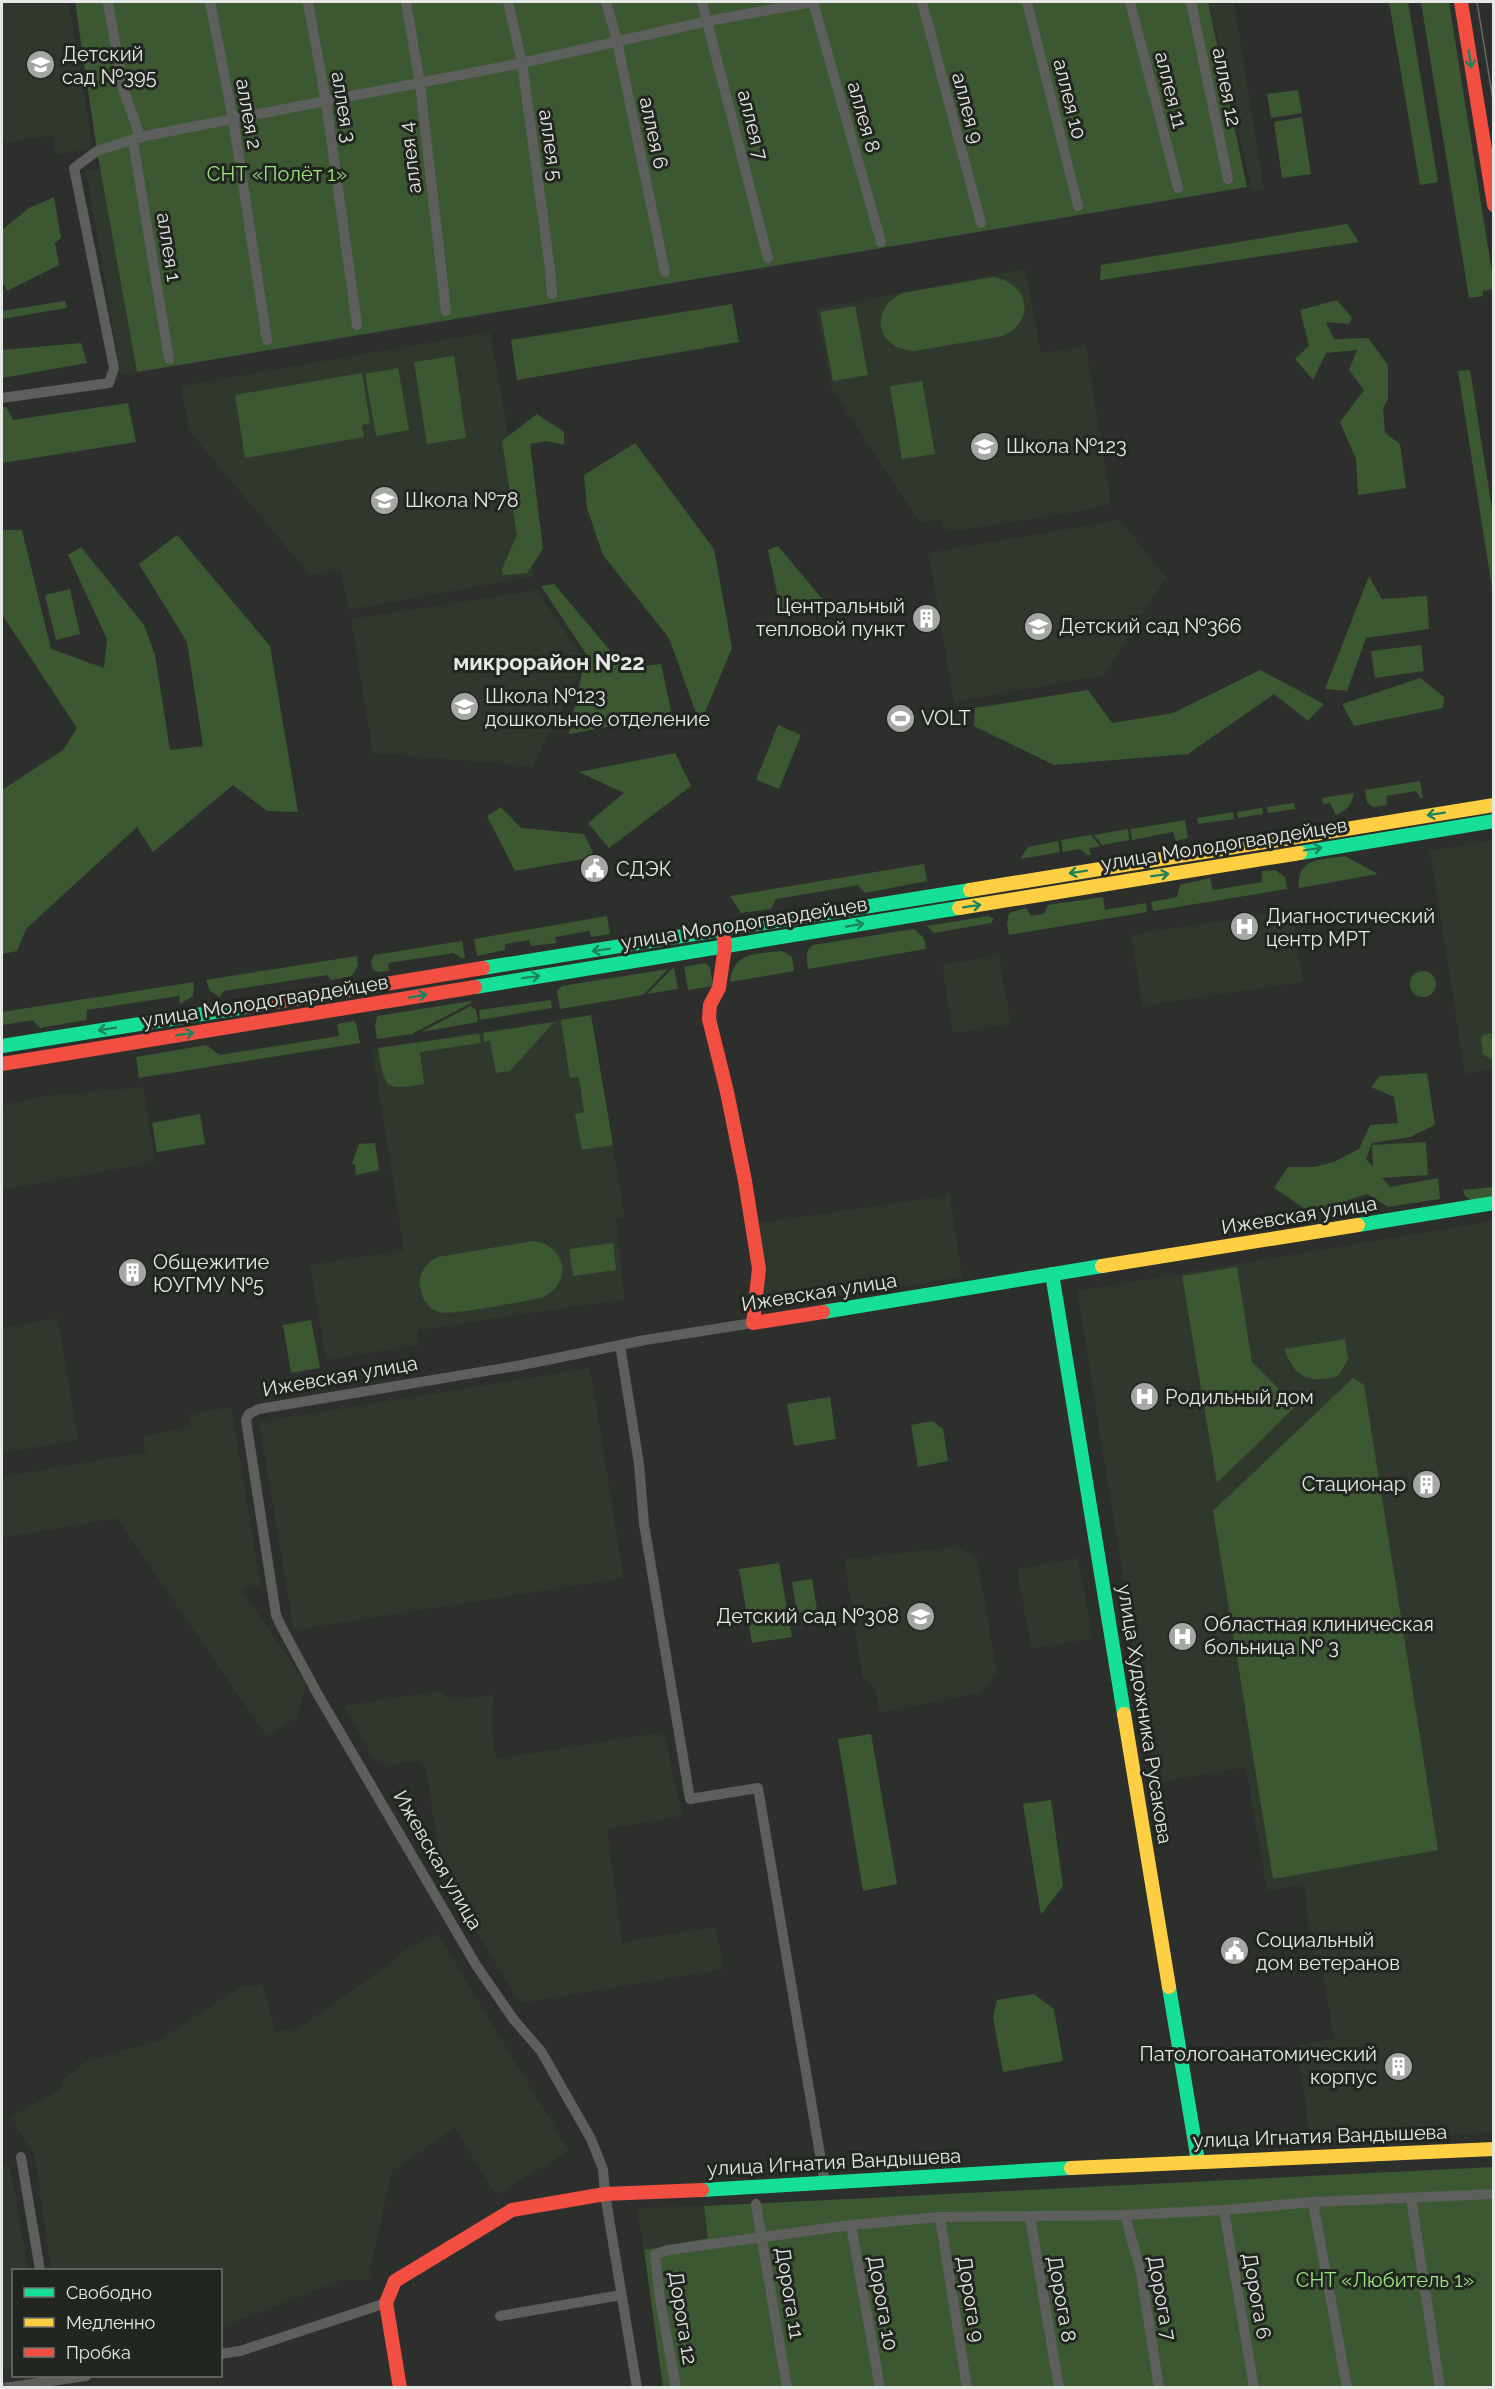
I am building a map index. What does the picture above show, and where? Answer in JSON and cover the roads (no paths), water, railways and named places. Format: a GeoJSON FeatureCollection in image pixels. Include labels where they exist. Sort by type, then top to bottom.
{"type":"FeatureCollection","features":[{"type":"Feature","properties":{"kind":"street","name":"аллея 1"},"geometry":{"type":"LineString","coordinates":[[108,2],[123,88],[137,139],[169,358]]}},
{"type":"Feature","properties":{"kind":"street","name":"аллея 2"},"geometry":{"type":"LineString","coordinates":[[210,2],[232,118],[267,340]]}},
{"type":"Feature","properties":{"kind":"street","name":"аллея 3"},"geometry":{"type":"LineString","coordinates":[[308,2],[326,102],[357,325]]}},
{"type":"Feature","properties":{"kind":"street","name":"аллея 4"},"geometry":{"type":"LineString","coordinates":[[406,2],[420,84],[446,311]]}},
{"type":"Feature","properties":{"kind":"street","name":"аллея 5"},"geometry":{"type":"LineString","coordinates":[[508,2],[522,63],[552,294]]}},
{"type":"Feature","properties":{"kind":"street","name":"аллея 6"},"geometry":{"type":"LineString","coordinates":[[606,2],[617,41],[665,272]]}},
{"type":"Feature","properties":{"kind":"street","name":"аллея 7"},"geometry":{"type":"LineString","coordinates":[[702,2],[768,258]]}},
{"type":"Feature","properties":{"kind":"street"},"geometry":{"type":"LineString","coordinates":[[2,398],[109,383],[114,368],[74,168],[98,151],[137,139],[232,118],[420,84],[708,21],[813,2]]}},
{"type":"Feature","properties":{"kind":"street","name":"аллея 8"},"geometry":{"type":"LineString","coordinates":[[813,2],[880,242]]}},
{"type":"Feature","properties":{"kind":"street","name":"аллея 9"},"geometry":{"type":"LineString","coordinates":[[922,2],[981,223]]}},
{"type":"Feature","properties":{"kind":"street","name":"аллея 10"},"geometry":{"type":"LineString","coordinates":[[1027,2],[1078,206]]}},
{"type":"Feature","properties":{"kind":"street","name":"аллея 11"},"geometry":{"type":"LineString","coordinates":[[1130,2],[1178,188]]}},
{"type":"Feature","properties":{"kind":"street","name":"аллея 12"},"geometry":{"type":"LineString","coordinates":[[1191,2],[1227,179]]}},
{"type":"Feature","properties":{"kind":"street"},"geometry":{"type":"LineString","coordinates":[[1461,2],[1494,205]]}},
{"type":"Feature","properties":{"kind":"street","name":"улица Молодогвардейцев"},"geometry":{"type":"LineString","coordinates":[[2,1046],[1494,805]]}},
{"type":"Feature","properties":{"kind":"street","name":"улица Молодогвардейцев"},"geometry":{"type":"LineString","coordinates":[[2,1064],[1494,821]]}},
{"type":"Feature","properties":{"kind":"street"},"geometry":{"type":"LineString","coordinates":[[723,931],[725,946],[719,988],[710,1005],[709,1019],[745,1181],[759,1269],[753,1323]]}},
{"type":"Feature","properties":{"kind":"street","name":"Ижевская улица"},"geometry":{"type":"LineString","coordinates":[[637,2388],[605,2194],[603,2169],[591,2139],[541,2051],[514,2020],[476,1965],[279,1624],[246,1426],[249,1414],[259,1409],[522,1365],[620,1345],[1494,1203]]}},
{"type":"Feature","properties":{"kind":"street","name":"улица Художника Русакова"},"geometry":{"type":"LineString","coordinates":[[1052,1274],[1198,2161]]}},
{"type":"Feature","properties":{"kind":"street"},"geometry":{"type":"LineString","coordinates":[[620,1345],[639,1464],[644,1524],[690,1798],[758,1788],[825,2184]]}},
{"type":"Feature","properties":{"kind":"street","name":"улица Игнатия Вандышева"},"geometry":{"type":"LineString","coordinates":[[386,2303],[395,2281],[512,2210],[605,2194],[825,2184],[1198,2161],[1494,2149]]}},
{"type":"Feature","properties":{"kind":"street"},"geometry":{"type":"LineString","coordinates":[[21,2157],[40,2269]]}},
{"type":"Feature","properties":{"kind":"street"},"geometry":{"type":"LineString","coordinates":[[762,2237],[851,2224],[940,2217],[1125,2215],[1224,2210],[1313,2202],[1494,2194]]}},
{"type":"Feature","properties":{"kind":"street"},"geometry":{"type":"LineString","coordinates":[[1411,2198],[1440,2388]]}},
{"type":"Feature","properties":{"kind":"street"},"geometry":{"type":"LineString","coordinates":[[1313,2202],[1347,2388]]}},
{"type":"Feature","properties":{"kind":"street","name":"Дорога 11"},"geometry":{"type":"LineString","coordinates":[[756,2204],[787,2388]]}},
{"type":"Feature","properties":{"kind":"street","name":"Дорога 6"},"geometry":{"type":"LineString","coordinates":[[1224,2210],[1254,2388]]}},
{"type":"Feature","properties":{"kind":"street","name":"Дорога 7"},"geometry":{"type":"LineString","coordinates":[[1125,2215],[1141,2273],[1159,2388]]}},
{"type":"Feature","properties":{"kind":"street","name":"Дорога 9"},"geometry":{"type":"LineString","coordinates":[[940,2217],[968,2388]]}},
{"type":"Feature","properties":{"kind":"street","name":"Дорога 8"},"geometry":{"type":"LineString","coordinates":[[1030,2217],[1059,2388]]}},
{"type":"Feature","properties":{"kind":"street","name":"Дорога 10"},"geometry":{"type":"LineString","coordinates":[[851,2224],[879,2388]]}},
{"type":"Feature","properties":{"kind":"street","name":"Дорога 12"},"geometry":{"type":"LineString","coordinates":[[676,2388],[660,2299],[655,2255],[668,2250],[762,2237]]}},
{"type":"Feature","properties":{"kind":"street"},"geometry":{"type":"LineString","coordinates":[[500,2316],[621,2295]]}},
{"type":"Feature","properties":{"kind":"street"},"geometry":{"type":"LineString","coordinates":[[222,2354],[240,2351],[386,2303],[400,2388]]}},
{"type":"Feature","properties":{"kind":"street"},"geometry":{"type":"LineString","coordinates":[[4,2388],[59,2378]]}},
{"type":"Feature","properties":{"kind":"tram line"},"geometry":{"type":"LineString","coordinates":[[1477,2],[1494,106]]}},
{"type":"Feature","properties":{"kind":"place","name":"Детский сад №395"},"geometry":{"type":"Point","coordinates":[41,65]}},
{"type":"Feature","properties":{"kind":"place","name":"Школа №123"},"geometry":{"type":"Point","coordinates":[985,446]}},
{"type":"Feature","properties":{"kind":"place","name":"Школа №78"},"geometry":{"type":"Point","coordinates":[384,500]}},
{"type":"Feature","properties":{"kind":"place","name":"Центральный тепловой пункт"},"geometry":{"type":"Point","coordinates":[926,618]}},
{"type":"Feature","properties":{"kind":"place","name":"Детский сад №366"},"geometry":{"type":"Point","coordinates":[1038,626]}},
{"type":"Feature","properties":{"kind":"place","name":"Школа №123 дошкольное отделение"},"geometry":{"type":"Point","coordinates":[464,707]}},
{"type":"Feature","properties":{"kind":"place","name":"VOLT"},"geometry":{"type":"Point","coordinates":[900,718]}},
{"type":"Feature","properties":{"kind":"place","name":"СДЭК"},"geometry":{"type":"Point","coordinates":[595,869]}},
{"type":"Feature","properties":{"kind":"place","name":"Диагностический центр МРТ"},"geometry":{"type":"Point","coordinates":[1245,927]}},
{"type":"Feature","properties":{"kind":"place","name":"Общежитие ЮУГМУ №5"},"geometry":{"type":"Point","coordinates":[132,1273]}},
{"type":"Feature","properties":{"kind":"place","name":"Родильный дом"},"geometry":{"type":"Point","coordinates":[1144,1397]}},
{"type":"Feature","properties":{"kind":"place","name":"Стационар"},"geometry":{"type":"Point","coordinates":[1427,1484]}},
{"type":"Feature","properties":{"kind":"place","name":"Детский сад №308"},"geometry":{"type":"Point","coordinates":[920,1616]}},
{"type":"Feature","properties":{"kind":"place","name":"Областная клиническая больница № 3"},"geometry":{"type":"Point","coordinates":[1183,1636]}},
{"type":"Feature","properties":{"kind":"place","name":"Социальный дом ветеранов"},"geometry":{"type":"Point","coordinates":[1235,1951]}},
{"type":"Feature","properties":{"kind":"place","name":"Патологоанатомический корпус"},"geometry":{"type":"Point","coordinates":[1398,2066]}},
{"type":"Feature","properties":{"kind":"district","name":"микрорайон №22"},"geometry":{"type":"Point","coordinates":[549,662]}},
{"type":"Feature","properties":{"kind":"park label","name":"СНТ «Полёт 1»"},"geometry":{"type":"Point","coordinates":[277,174]}},
{"type":"Feature","properties":{"kind":"park label","name":"СНТ «Любитель 1»"},"geometry":{"type":"Point","coordinates":[1385,2280]}}]}
